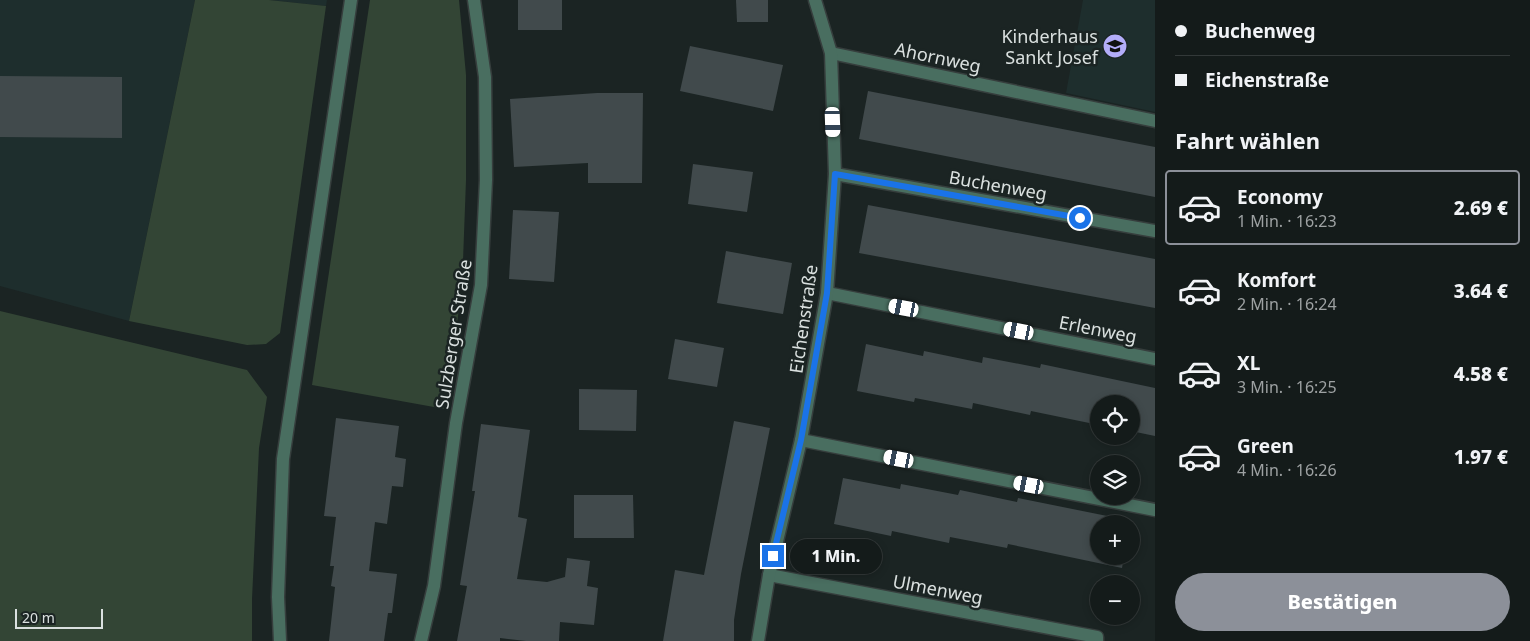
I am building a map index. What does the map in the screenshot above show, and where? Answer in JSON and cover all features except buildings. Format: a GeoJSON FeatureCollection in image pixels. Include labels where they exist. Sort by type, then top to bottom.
{"type":"FeatureCollection","features":[{"type":"Feature","properties":{"kind":"street"},"geometry":{"type":"LineString","coordinates":[[280,641],[278,597],[283,459],[351,0]]}},
{"type":"Feature","properties":{"kind":"street","name":"Sulzberger Straße"},"geometry":{"type":"LineString","coordinates":[[420,641],[434,586],[456,423],[481,285],[486,180],[485,77],[474,0]]}},
{"type":"Feature","properties":{"kind":"street","name":"Eichenstraße"},"geometry":{"type":"LineString","coordinates":[[758,641],[769,576],[801,440],[827,293],[835,174],[831,53],[815,0]]}},
{"type":"Feature","properties":{"kind":"street","name":"Ahornweg"},"geometry":{"type":"LineString","coordinates":[[831,53],[1155,121]]}},
{"type":"Feature","properties":{"kind":"street","name":"Buchenweg"},"geometry":{"type":"LineString","coordinates":[[835,174],[1155,231]]}},
{"type":"Feature","properties":{"kind":"street","name":"Erlenweg"},"geometry":{"type":"LineString","coordinates":[[827,293],[1155,359]]}},
{"type":"Feature","properties":{"kind":"street"},"geometry":{"type":"LineString","coordinates":[[801,440],[1155,510]]}},
{"type":"Feature","properties":{"kind":"street","name":"Ulmenweg"},"geometry":{"type":"LineString","coordinates":[[769,576],[1097,636],[1097,641]]}},
{"type":"Feature","properties":{"kind":"shaded area"},"geometry":{"type":"Polygon","coordinates":[[[0,0],[195,0],[129,321],[0,286],[0,0]]]}},
{"type":"Feature","properties":{"kind":"shaded area"},"geometry":{"type":"Polygon","coordinates":[[[269,0],[327,0],[326,6],[269,0]]]}},
{"type":"Feature","properties":{"kind":"shaded area","name":"Kinderhaus Sankt Josef"},"geometry":{"type":"Polygon","coordinates":[[[1083,0],[1155,0],[1155,112],[1066,93],[1083,0]]]}},
{"type":"Feature","properties":{"kind":"green space"},"geometry":{"type":"Polygon","coordinates":[[[195,0],[269,0],[326,6],[280,333],[266,344],[247,345],[129,321],[195,0]]]}},
{"type":"Feature","properties":{"kind":"green space"},"geometry":{"type":"Polygon","coordinates":[[[370,0],[459,0],[466,75],[466,180],[462,288],[445,409],[312,385],[370,0]]]}},
{"type":"Feature","properties":{"kind":"green space"},"geometry":{"type":"Polygon","coordinates":[[[0,311],[247,370],[267,397],[259,448],[252,599],[252,641],[0,641],[0,311]]]}},
{"type":"Feature","properties":{"kind":"place","name":"Kinderhaus Sankt Josef"},"geometry":{"type":"Point","coordinates":[1115,46]}},
{"type":"Feature","properties":{"kind":"route"},"geometry":{"type":"LineString","coordinates":[[773,556],[801,440],[827,293],[835,174],[1080,218]]}}]}
